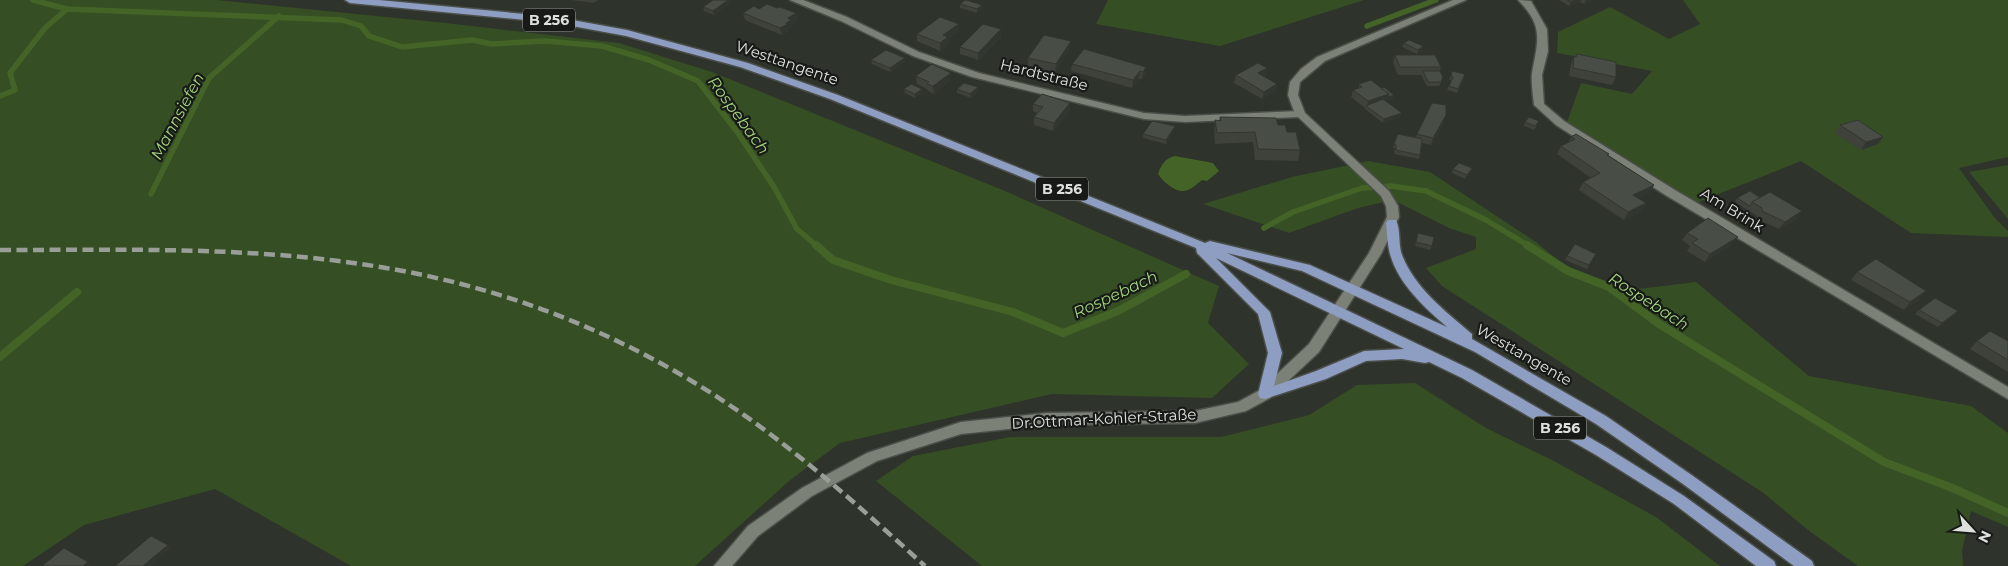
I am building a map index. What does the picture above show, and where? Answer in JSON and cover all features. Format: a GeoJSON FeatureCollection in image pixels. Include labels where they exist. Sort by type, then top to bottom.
{"type":"FeatureCollection","features":[{"type":"Feature","properties":{"kind":"main road","name":"Westtangente"},"geometry":{"type":"LineString","coordinates":[[350,0],[556,20],[627,33],[674,44],[744,65],[834,97],[1192,242],[1443,362],[1601,451],[1678,500],[1768,566]]}},
{"type":"Feature","properties":{"kind":"main road","name":"B 256"},"geometry":{"type":"LineString","coordinates":[[1392,223],[1396,254],[1411,284],[1435,310],[1480,348]]}},
{"type":"Feature","properties":{"kind":"main road","name":"Westtangente"},"geometry":{"type":"LineString","coordinates":[[1192,242],[1290,264],[1352,288],[1480,348],[1601,420],[1688,480],[1806,566]]}},
{"type":"Feature","properties":{"kind":"main road","name":"B 256"},"geometry":{"type":"LineString","coordinates":[[1192,242],[1264,312],[1275,353],[1265,394]]}},
{"type":"Feature","properties":{"kind":"main road"},"geometry":{"type":"LineString","coordinates":[[1265,394],[1321,375],[1364,356],[1402,354],[1443,362]]}},
{"type":"Feature","properties":{"kind":"street","name":"Hardtstraße"},"geometry":{"type":"LineString","coordinates":[[795,0],[844,19],[916,54],[976,75],[1144,116],[1185,119],[1300,114]]}},
{"type":"Feature","properties":{"kind":"street"},"geometry":{"type":"LineString","coordinates":[[1352,288],[1376,254],[1392,223],[1392,206],[1385,194],[1368,176],[1300,114],[1292,98],[1293,86],[1301,73],[1321,59],[1461,0]]}},
{"type":"Feature","properties":{"kind":"street","name":"Am Brink"},"geometry":{"type":"LineString","coordinates":[[1523,0],[1528,3],[1542,29],[1543,51],[1537,75],[1539,105],[1560,124],[1671,193],[2008,394]]}},
{"type":"Feature","properties":{"kind":"street","name":"Dr.Ottmar-Kohler-Straße"},"geometry":{"type":"LineString","coordinates":[[722,566],[753,531],[807,492],[872,457],[961,428],[1047,420],[1195,417],[1241,407],[1265,394],[1314,348],[1352,288]]}},
{"type":"Feature","properties":{"kind":"shaded area"},"geometry":{"type":"Polygon","coordinates":[[[0,0],[217,0],[619,43],[712,72],[1005,191],[1219,286],[1208,323],[1249,364],[1212,398],[1052,394],[840,443],[789,481],[695,566],[351,566],[215,489],[84,525],[23,566],[0,566],[0,0]]]}},
{"type":"Feature","properties":{"kind":"shaded area"},"geometry":{"type":"Polygon","coordinates":[[[1108,0],[1364,0],[1220,46],[1096,24],[1108,0]]]}},
{"type":"Feature","properties":{"kind":"shaded area"},"geometry":{"type":"Polygon","coordinates":[[[1683,0],[2008,0],[2008,157],[1959,168],[1994,217],[2008,231],[2008,237],[1911,233],[1801,161],[1696,203],[1567,122],[1581,83],[1632,94],[1652,71],[1557,53],[1558,32],[1610,7],[1669,39],[1700,24],[1683,0]]]}},
{"type":"Feature","properties":{"kind":"shaded area"},"geometry":{"type":"Polygon","coordinates":[[[1175,156],[1213,163],[1219,171],[1207,181],[1202,180],[1190,189],[1180,191],[1163,181],[1158,174],[1164,162],[1175,156]]]}},
{"type":"Feature","properties":{"kind":"shaded area"},"geometry":{"type":"Polygon","coordinates":[[[1368,161],[1430,172],[1536,242],[1564,265],[1630,290],[1696,282],[1809,376],[1971,406],[2008,433],[2008,527],[1971,511],[1962,551],[1963,566],[1858,566],[1808,530],[1762,492],[1442,286],[1426,268],[1476,249],[1476,237],[1449,228],[1393,200],[1358,208],[1289,233],[1203,204],[1292,177],[1368,161]]]}},
{"type":"Feature","properties":{"kind":"shaded area"},"geometry":{"type":"Polygon","coordinates":[[[2008,165],[2008,219],[1969,172],[2008,165]]]}},
{"type":"Feature","properties":{"kind":"shaded area"},"geometry":{"type":"Polygon","coordinates":[[[1415,383],[1486,428],[1552,460],[1656,517],[1720,566],[982,566],[876,481],[913,456],[1010,437],[1221,437],[1309,415],[1357,385],[1415,383]]]}},
{"type":"Feature","properties":{"kind":"building"},"geometry":{"type":"Polygon","coordinates":[[[713,0],[728,0],[713,11],[703,7],[713,0]]]}},
{"type":"Feature","properties":{"kind":"building"},"geometry":{"type":"Polygon","coordinates":[[[965,0],[982,5],[977,9],[960,4],[965,0]]]}},
{"type":"Feature","properties":{"kind":"building"},"geometry":{"type":"Polygon","coordinates":[[[767,4],[796,13],[788,18],[791,20],[786,23],[788,24],[780,28],[743,13],[754,6],[759,9],[767,4]]]}},
{"type":"Feature","properties":{"kind":"building"},"geometry":{"type":"Polygon","coordinates":[[[940,17],[959,24],[943,35],[948,37],[940,43],[917,34],[940,17]]]}},
{"type":"Feature","properties":{"kind":"building"},"geometry":{"type":"Polygon","coordinates":[[[983,24],[1001,29],[978,53],[960,47],[983,24]]]}},
{"type":"Feature","properties":{"kind":"building"},"geometry":{"type":"Polygon","coordinates":[[[1044,35],[1071,41],[1056,64],[1028,58],[1044,35]]]}},
{"type":"Feature","properties":{"kind":"building"},"geometry":{"type":"Polygon","coordinates":[[[1409,40],[1423,46],[1418,50],[1404,43],[1409,40]]]}},
{"type":"Feature","properties":{"kind":"building"},"geometry":{"type":"Polygon","coordinates":[[[1084,49],[1146,67],[1133,80],[1072,64],[1084,49]]]}},
{"type":"Feature","properties":{"kind":"building"},"geometry":{"type":"Polygon","coordinates":[[[886,50],[905,58],[890,68],[871,60],[886,50]]]}},
{"type":"Feature","properties":{"kind":"building"},"geometry":{"type":"Polygon","coordinates":[[[1577,54],[1616,62],[1616,77],[1573,68],[1574,56],[1576,57],[1577,54]]]}},
{"type":"Feature","properties":{"kind":"building"},"geometry":{"type":"Polygon","coordinates":[[[1395,55],[1435,55],[1441,67],[1400,67],[1395,55]]]}},
{"type":"Feature","properties":{"kind":"building"},"geometry":{"type":"Polygon","coordinates":[[[1258,63],[1267,68],[1258,73],[1277,84],[1264,92],[1236,75],[1258,63]]]}},
{"type":"Feature","properties":{"kind":"building"},"geometry":{"type":"Polygon","coordinates":[[[932,64],[951,73],[933,86],[916,76],[932,64]]]}},
{"type":"Feature","properties":{"kind":"building"},"geometry":{"type":"Polygon","coordinates":[[[1423,71],[1440,71],[1443,77],[1441,82],[1428,82],[1423,71]]]}},
{"type":"Feature","properties":{"kind":"building"},"geometry":{"type":"Polygon","coordinates":[[[1452,71],[1465,74],[1458,89],[1449,86],[1453,77],[1451,76],[1452,71]]]}},
{"type":"Feature","properties":{"kind":"building"},"geometry":{"type":"Polygon","coordinates":[[[1371,80],[1389,94],[1368,101],[1353,90],[1362,87],[1359,84],[1371,80]]]}},
{"type":"Feature","properties":{"kind":"building"},"geometry":{"type":"Polygon","coordinates":[[[964,83],[978,87],[970,94],[957,89],[964,83]]]}},
{"type":"Feature","properties":{"kind":"building"},"geometry":{"type":"Polygon","coordinates":[[[911,84],[922,89],[915,94],[904,89],[911,84]]]}},
{"type":"Feature","properties":{"kind":"building"},"geometry":{"type":"Polygon","coordinates":[[[1384,87],[1394,95],[1388,97],[1389,94],[1381,88],[1384,87]]]}},
{"type":"Feature","properties":{"kind":"building"},"geometry":{"type":"Polygon","coordinates":[[[1042,94],[1070,103],[1054,123],[1034,117],[1043,107],[1033,104],[1042,94]]]}},
{"type":"Feature","properties":{"kind":"building"},"geometry":{"type":"Polygon","coordinates":[[[1383,99],[1402,113],[1384,119],[1366,106],[1383,99]]]}},
{"type":"Feature","properties":{"kind":"building"},"geometry":{"type":"Polygon","coordinates":[[[1432,103],[1446,105],[1446,115],[1433,138],[1417,134],[1432,103]]]}},
{"type":"Feature","properties":{"kind":"building"},"geometry":{"type":"Polygon","coordinates":[[[1220,117],[1276,118],[1278,125],[1285,125],[1287,132],[1296,132],[1300,150],[1258,149],[1255,132],[1217,133],[1215,120],[1221,121],[1220,117]]]}},
{"type":"Feature","properties":{"kind":"building"},"geometry":{"type":"Polygon","coordinates":[[[1529,117],[1539,121],[1535,126],[1525,122],[1529,117]]]}},
{"type":"Feature","properties":{"kind":"building"},"geometry":{"type":"Polygon","coordinates":[[[1858,120],[1883,137],[1866,142],[1840,125],[1858,120]]]}},
{"type":"Feature","properties":{"kind":"building"},"geometry":{"type":"Polygon","coordinates":[[[1152,121],[1175,126],[1166,140],[1143,134],[1152,121]]]}},
{"type":"Feature","properties":{"kind":"building"},"geometry":{"type":"Polygon","coordinates":[[[1398,134],[1422,139],[1420,155],[1396,150],[1396,145],[1394,144],[1398,134]]]}},
{"type":"Feature","properties":{"kind":"building"},"geometry":{"type":"Polygon","coordinates":[[[1576,134],[1654,185],[1633,195],[1646,203],[1628,212],[1583,182],[1600,173],[1561,146],[1575,139],[1571,137],[1576,134]]]}},
{"type":"Feature","properties":{"kind":"building"},"geometry":{"type":"Polygon","coordinates":[[[1459,163],[1472,168],[1467,175],[1453,169],[1459,163]]]}},
{"type":"Feature","properties":{"kind":"building"},"geometry":{"type":"Polygon","coordinates":[[[1750,191],[1760,198],[1752,202],[1750,206],[1737,198],[1750,191]]]}},
{"type":"Feature","properties":{"kind":"building"},"geometry":{"type":"Polygon","coordinates":[[[1770,192],[1802,211],[1785,222],[1762,211],[1762,208],[1752,202],[1770,192]]]}},
{"type":"Feature","properties":{"kind":"building"},"geometry":{"type":"Polygon","coordinates":[[[1708,218],[1738,237],[1710,254],[1692,243],[1698,239],[1687,233],[1708,218]]]}},
{"type":"Feature","properties":{"kind":"building"},"geometry":{"type":"Polygon","coordinates":[[[1418,233],[1434,237],[1432,246],[1416,242],[1418,233]]]}},
{"type":"Feature","properties":{"kind":"building"},"geometry":{"type":"Polygon","coordinates":[[[1575,244],[1596,254],[1589,265],[1567,256],[1575,244]]]}},
{"type":"Feature","properties":{"kind":"building"},"geometry":{"type":"Polygon","coordinates":[[[1876,259],[1926,291],[1910,302],[1857,272],[1876,259]]]}},
{"type":"Feature","properties":{"kind":"building"},"geometry":{"type":"Polygon","coordinates":[[[1935,298],[1958,311],[1942,323],[1919,310],[1935,298]]]}},
{"type":"Feature","properties":{"kind":"building"},"geometry":{"type":"Polygon","coordinates":[[[1990,331],[2008,341],[2008,360],[1977,341],[1990,331]]]}},
{"type":"Feature","properties":{"kind":"building"},"geometry":{"type":"Polygon","coordinates":[[[151,536],[168,545],[143,566],[115,566],[151,536]]]}},
{"type":"Feature","properties":{"kind":"building"},"geometry":{"type":"Polygon","coordinates":[[[64,548],[88,562],[83,566],[42,566],[64,548]]]}},
{"type":"Feature","properties":{"kind":"waterway","name":"Rospebach"},"geometry":{"type":"LineString","coordinates":[[33,0],[67,9]]}},
{"type":"Feature","properties":{"kind":"waterway"},"geometry":{"type":"LineString","coordinates":[[1367,26],[1436,0]]}},
{"type":"Feature","properties":{"kind":"waterway"},"geometry":{"type":"LineString","coordinates":[[0,96],[15,90],[10,73],[45,28],[67,9]]}},
{"type":"Feature","properties":{"kind":"waterway","name":"Rospebach"},"geometry":{"type":"LineString","coordinates":[[67,9],[277,17]]}},
{"type":"Feature","properties":{"kind":"waterway","name":"Mannsiefen"},"geometry":{"type":"LineString","coordinates":[[151,194],[209,78],[277,17]]}},
{"type":"Feature","properties":{"kind":"waterway","name":"Rospebach"},"geometry":{"type":"LineString","coordinates":[[277,17],[342,20],[361,26],[369,36],[402,47],[472,40],[492,44],[545,41],[602,46],[649,60],[698,81],[738,133],[774,187],[797,229],[817,246]]}},
{"type":"Feature","properties":{"kind":"waterway","name":"Rospebach"},"geometry":{"type":"LineString","coordinates":[[1264,228],[1293,212],[1362,188],[1391,186],[1426,191],[1486,220],[1529,246]]}},
{"type":"Feature","properties":{"kind":"waterway","name":"Rospebach"},"geometry":{"type":"LineString","coordinates":[[816,245],[833,260],[891,280],[1013,312],[1063,333],[1118,311],[1186,274]]}},
{"type":"Feature","properties":{"kind":"waterway","name":"Rospebach"},"geometry":{"type":"LineString","coordinates":[[1527,245],[1568,271],[1609,287],[1659,324],[1884,462],[1950,487],[2008,513]]}},
{"type":"Feature","properties":{"kind":"waterway","name":"Mannsiefen"},"geometry":{"type":"LineString","coordinates":[[0,357],[77,292]]}},
{"type":"Feature","properties":{"kind":"railway"},"geometry":{"type":"LineString","coordinates":[[0,250],[194,251],[290,256],[386,268],[466,285],[505,297],[543,310],[618,341],[690,380],[722,400],[753,421],[812,467],[925,566]]}}]}
